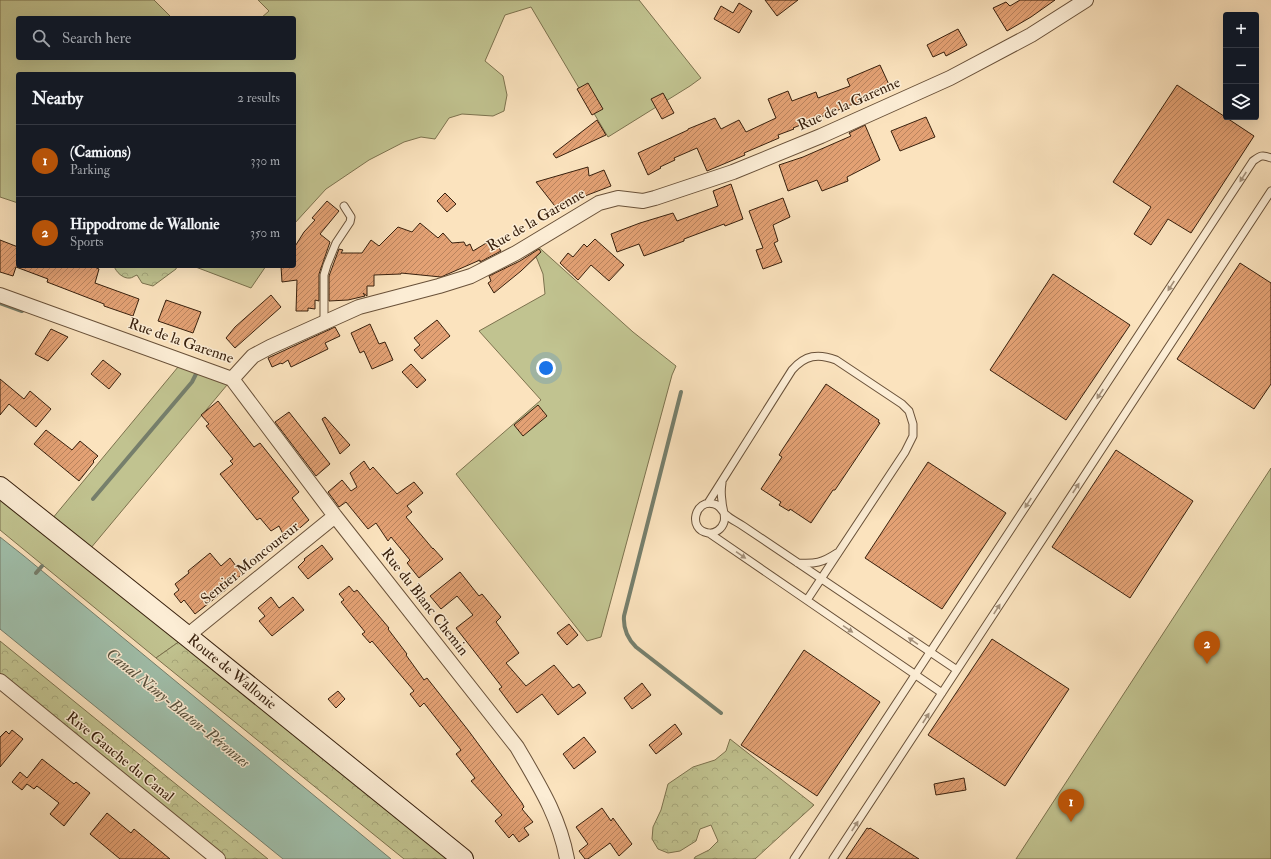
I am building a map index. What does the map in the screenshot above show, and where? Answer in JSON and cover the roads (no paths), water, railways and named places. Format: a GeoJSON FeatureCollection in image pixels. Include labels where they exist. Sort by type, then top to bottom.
{"type":"FeatureCollection","features":[{"type":"Feature","properties":{"kind":"main road","name":"Route de Wallonie"},"geometry":{"type":"LineString","coordinates":[[0,487],[463,859]]}},
{"type":"Feature","properties":{"kind":"street","name":"Rue de la Garenne"},"geometry":{"type":"LineString","coordinates":[[0,296],[232,379],[253,356],[270,347],[359,307],[471,276],[516,253],[599,203],[618,198],[643,201],[655,198],[733,172],[821,136],[950,78],[991,57],[1031,35],[1086,0]]}},
{"type":"Feature","properties":{"kind":"street","name":"Rue du Blanc Chemin"},"geometry":{"type":"LineString","coordinates":[[232,379],[335,516],[517,747],[539,783],[556,816],[564,840],[567,859]]}},
{"type":"Feature","properties":{"kind":"street","name":"Sentier Moncoureur"},"geometry":{"type":"LineString","coordinates":[[187,636],[335,516]]}},
{"type":"Feature","properties":{"kind":"street","name":"Rive Gauche du Canal"},"geometry":{"type":"LineString","coordinates":[[0,681],[217,859]]}},
{"type":"Feature","properties":{"kind":"lane"},"geometry":{"type":"LineString","coordinates":[[794,859],[1253,161],[1260,156],[1267,156],[1271,158]]}},
{"type":"Feature","properties":{"kind":"lane"},"geometry":{"type":"LineString","coordinates":[[833,859],[1271,191]]}},
{"type":"Feature","properties":{"kind":"lane"},"geometry":{"type":"LineString","coordinates":[[324,323],[324,275],[336,243],[350,222],[351,217],[344,206]]}},
{"type":"Feature","properties":{"kind":"lane"},"geometry":{"type":"LineString","coordinates":[[708,503],[792,370],[800,362],[809,357],[829,357],[836,360],[902,404],[909,411],[913,424],[913,436],[905,452],[807,600]]}},
{"type":"Feature","properties":{"kind":"lane"},"geometry":{"type":"LineString","coordinates":[[709,533],[716,532],[721,529],[724,524],[725,518],[721,494],[722,480]]}},
{"type":"Feature","properties":{"kind":"lane"},"geometry":{"type":"LineString","coordinates":[[942,692],[709,533],[698,528],[695,523],[695,516],[698,509],[708,503],[719,506],[724,513],[957,670]]}},
{"type":"Feature","properties":{"kind":"lane"},"geometry":{"type":"LineString","coordinates":[[798,563],[815,564],[824,561],[839,551]]}},
{"type":"Feature","properties":{"kind":"water","name":"Canal Nimy-Blaton-Péronnes"},"geometry":{"type":"Polygon","coordinates":[[[0,537],[391,859],[283,859],[0,629],[0,537]]]}},
{"type":"Feature","properties":{"kind":"waterway"},"geometry":{"type":"LineString","coordinates":[[0,303],[22,311]]}},
{"type":"Feature","properties":{"kind":"waterway"},"geometry":{"type":"LineString","coordinates":[[93,499],[192,382],[197,372]]}},
{"type":"Feature","properties":{"kind":"waterway"},"geometry":{"type":"LineString","coordinates":[[681,392],[624,616],[624,625],[628,637],[636,647],[721,713]]}},
{"type":"Feature","properties":{"kind":"waterway"},"geometry":{"type":"LineString","coordinates":[[36,573],[42,566]]}},
{"type":"Feature","properties":{"kind":"place","name":"Hippodrome de Wallonie"},"geometry":{"type":"Point","coordinates":[1207,664]}},
{"type":"Feature","properties":{"kind":"place","name":"(Camions)"},"geometry":{"type":"Point","coordinates":[1071,822]}}]}
